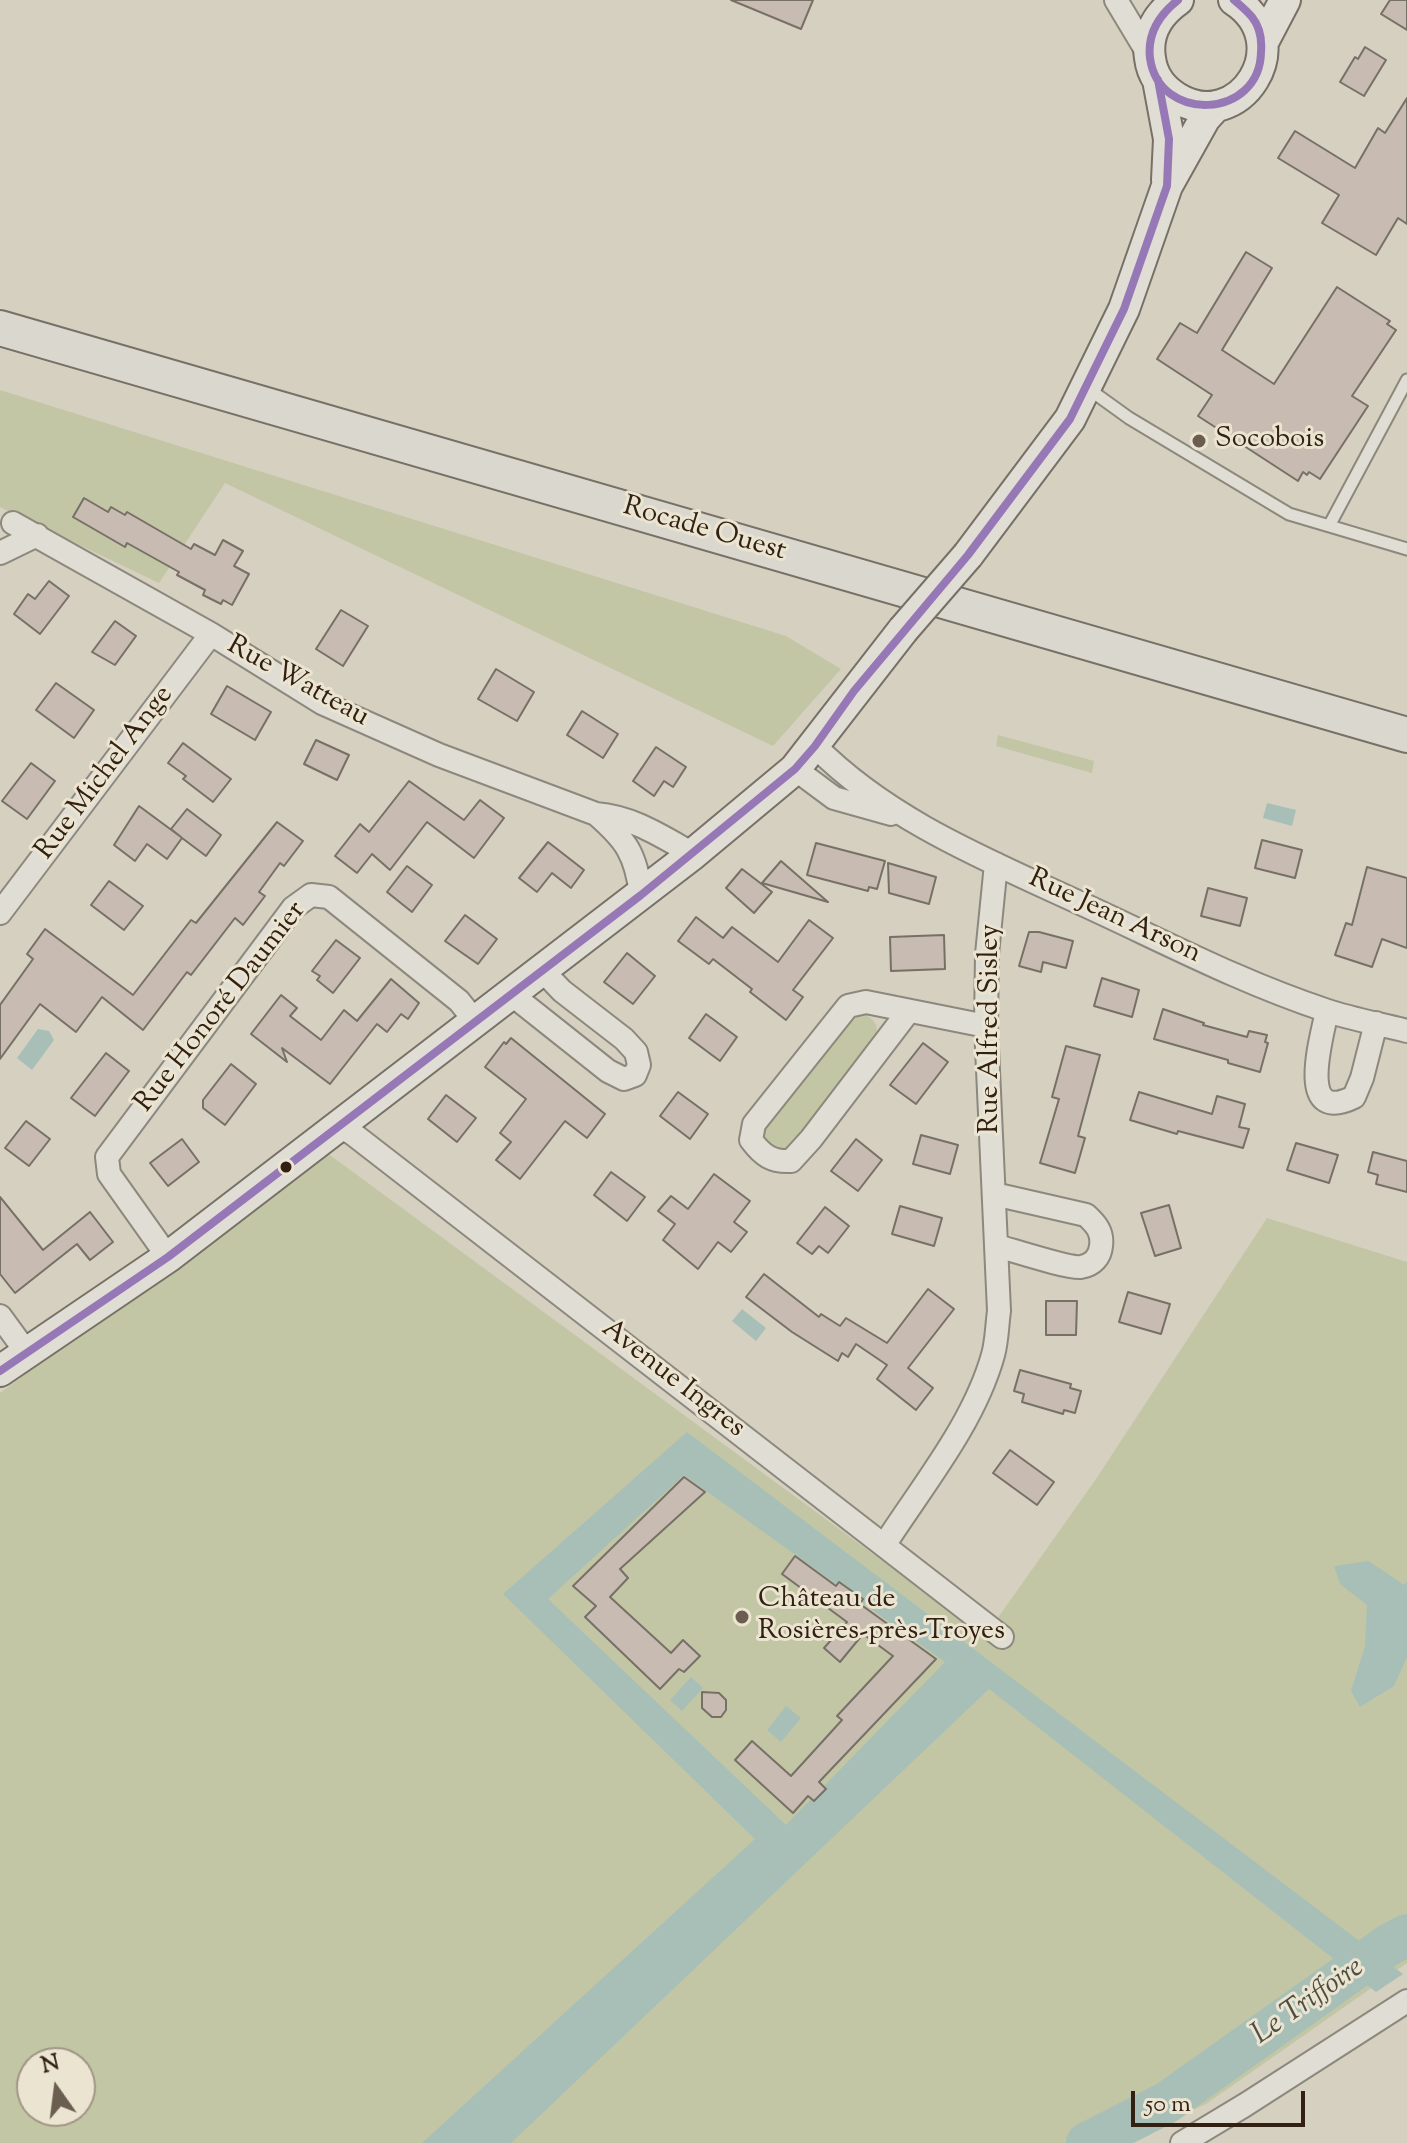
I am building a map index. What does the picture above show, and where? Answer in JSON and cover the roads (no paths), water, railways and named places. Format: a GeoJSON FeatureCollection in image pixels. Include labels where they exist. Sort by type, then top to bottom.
{"type":"FeatureCollection","features":[{"type":"Feature","properties":{"kind":"main road","name":"Rocade Ouest"},"geometry":{"type":"LineString","coordinates":[[0,328],[1407,735]]}},
{"type":"Feature","properties":{"kind":"street"},"geometry":{"type":"LineString","coordinates":[[1116,0],[1169,93],[1183,102],[1199,106],[1216,106],[1232,100],[1246,90],[1257,76],[1263,42],[1257,23],[1245,7],[1234,0]]}},
{"type":"Feature","properties":{"kind":"street"},"geometry":{"type":"LineString","coordinates":[[1167,186],[1169,139],[1150,37],[1156,21],[1178,0]]}},
{"type":"Feature","properties":{"kind":"street"},"geometry":{"type":"LineString","coordinates":[[1263,42],[1285,0]]}},
{"type":"Feature","properties":{"kind":"street"},"geometry":{"type":"LineString","coordinates":[[0,1371],[168,1257],[641,895],[795,769],[903,630],[968,555],[1070,419],[1124,309],[1167,186],[1205,118],[1216,106]]}},
{"type":"Feature","properties":{"kind":"street","name":"Rue Watteau"},"geometry":{"type":"LineString","coordinates":[[13,523],[211,634],[322,703],[439,755],[596,814],[636,822],[693,854]]}},
{"type":"Feature","properties":{"kind":"street"},"geometry":{"type":"LineString","coordinates":[[0,553],[37,535]]}},
{"type":"Feature","properties":{"kind":"street","name":"Rue Michel Ange"},"geometry":{"type":"LineString","coordinates":[[0,913],[211,634]]}},
{"type":"Feature","properties":{"kind":"street","name":"Rue Jean Arson"},"geometry":{"type":"LineString","coordinates":[[815,746],[832,763],[904,817],[996,864],[1253,983],[1327,1011],[1407,1031]]}},
{"type":"Feature","properties":{"kind":"street","name":"Rue Jean Arson"},"geometry":{"type":"LineString","coordinates":[[795,769],[834,798],[904,817]]}},
{"type":"Feature","properties":{"kind":"street","name":"Rue Watteau"},"geometry":{"type":"LineString","coordinates":[[596,814],[620,835],[631,851],[641,895]]}},
{"type":"Feature","properties":{"kind":"street","name":"Rue Alfred Sisley"},"geometry":{"type":"LineString","coordinates":[[885,1544],[950,1444],[980,1391],[994,1352],[999,1311],[986,1026],[987,954],[996,864]]}},
{"type":"Feature","properties":{"kind":"street","name":"Rue Honoré Daumier"},"geometry":{"type":"LineString","coordinates":[[168,1257],[109,1174],[107,1157],[293,908],[311,895],[329,897],[459,1001],[475,1021]]}},
{"type":"Feature","properties":{"kind":"street"},"geometry":{"type":"LineString","coordinates":[[511,994],[608,1071],[624,1079],[635,1075],[639,1065],[636,1052],[562,991],[542,970]]}},
{"type":"Feature","properties":{"kind":"street"},"geometry":{"type":"LineString","coordinates":[[908,1012],[791,1161],[775,1162],[760,1151],[751,1140],[754,1124],[848,1006],[866,1002],[986,1026]]}},
{"type":"Feature","properties":{"kind":"street"},"geometry":{"type":"LineString","coordinates":[[1327,1011],[1315,1068],[1316,1087],[1322,1096],[1332,1102],[1344,1102],[1354,1097],[1376,1023]]}},
{"type":"Feature","properties":{"kind":"street","name":"Avenue Ingres"},"geometry":{"type":"LineString","coordinates":[[339,1126],[1002,1637]]}},
{"type":"Feature","properties":{"kind":"street"},"geometry":{"type":"LineString","coordinates":[[994,1194],[1086,1215],[1097,1225],[1102,1237],[1101,1251],[1094,1262],[1080,1268],[997,1246]]}},
{"type":"Feature","properties":{"kind":"street"},"geometry":{"type":"LineString","coordinates":[[0,1316],[27,1353]]}},
{"type":"Feature","properties":{"kind":"street"},"geometry":{"type":"LineString","coordinates":[[1182,2143],[1407,2001]]}},
{"type":"Feature","properties":{"kind":"lane"},"geometry":{"type":"LineString","coordinates":[[1329,526],[1407,380]]}},
{"type":"Feature","properties":{"kind":"lane"},"geometry":{"type":"LineString","coordinates":[[1086,387],[1129,418],[1289,514],[1407,549]]}},
{"type":"Feature","properties":{"kind":"water"},"geometry":{"type":"Polygon","coordinates":[[[1267,803],[1296,810],[1292,826],[1263,818],[1267,803]]]}},
{"type":"Feature","properties":{"kind":"water"},"geometry":{"type":"Polygon","coordinates":[[[38,1029],[49,1031],[54,1040],[32,1070],[17,1058],[38,1029]]]}},
{"type":"Feature","properties":{"kind":"water"},"geometry":{"type":"Polygon","coordinates":[[[742,1309],[766,1328],[756,1341],[732,1321],[742,1309]]]}},
{"type":"Feature","properties":{"kind":"water"},"geometry":{"type":"Polygon","coordinates":[[[687,1432],[1403,1974],[1376,1992],[989,1689],[511,2143],[422,2143],[755,1839],[503,1594],[687,1432]],[[684,1475],[548,1599],[786,1825],[945,1662],[684,1475]]]}},
{"type":"Feature","properties":{"kind":"water"},"geometry":{"type":"Polygon","coordinates":[[[1369,1561],[1404,1585],[1407,1581],[1407,1657],[1394,1686],[1360,1707],[1351,1691],[1365,1646],[1367,1605],[1340,1584],[1334,1566],[1369,1561]]]}},
{"type":"Feature","properties":{"kind":"water"},"geometry":{"type":"Polygon","coordinates":[[[691,1677],[703,1688],[682,1711],[670,1700],[691,1677]]]}},
{"type":"Feature","properties":{"kind":"water"},"geometry":{"type":"Polygon","coordinates":[[[786,1706],[801,1718],[781,1742],[767,1730],[786,1706]]]}},
{"type":"Feature","properties":{"kind":"waterway","name":"Le Triffoire"},"geometry":{"type":"LineString","coordinates":[[1087,2143],[1166,2103],[1387,1946],[1407,1935]]}},
{"type":"Feature","properties":{"kind":"place","name":"Socobois"},"geometry":{"type":"Point","coordinates":[1199,441]}},
{"type":"Feature","properties":{"kind":"place","name":"Château de Rosières-près-Troyes"},"geometry":{"type":"Point","coordinates":[742,1617]}}]}
